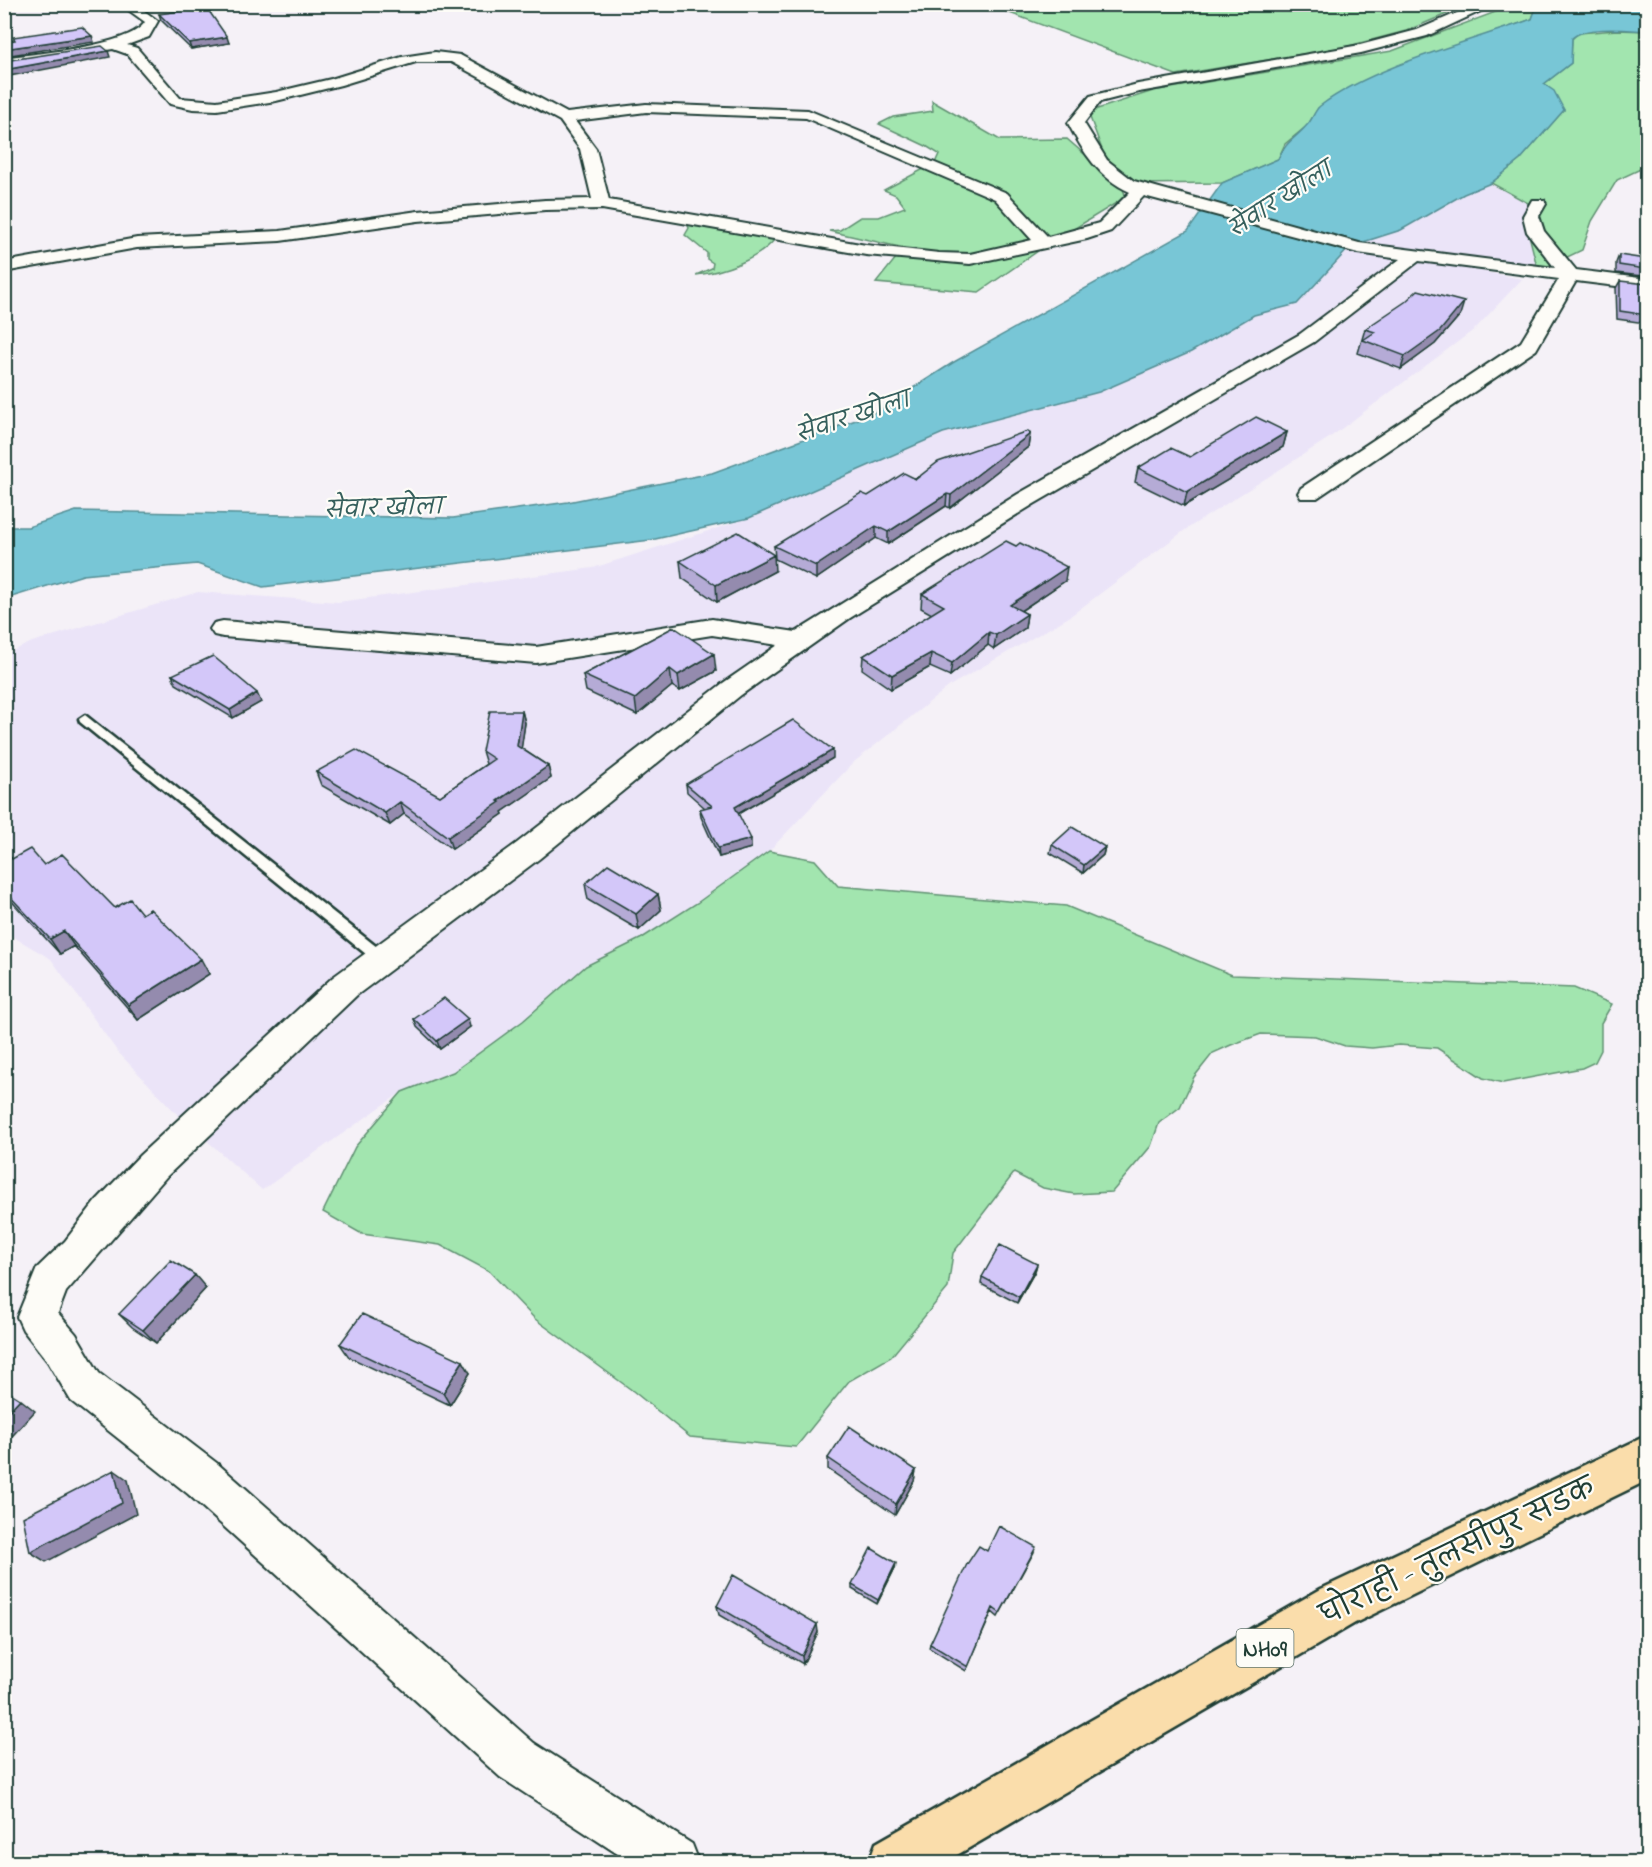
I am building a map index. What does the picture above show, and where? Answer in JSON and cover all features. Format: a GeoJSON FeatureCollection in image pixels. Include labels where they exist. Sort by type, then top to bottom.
{"type":"FeatureCollection","features":[{"type":"Feature","properties":{"kind":"main road","name":"घोराही - तुलसीपुर सडक"},"geometry":{"type":"LineString","coordinates":[[895,1863],[1338,1606],[1647,1457]]}},
{"type":"Feature","properties":{"kind":"street"},"geometry":{"type":"LineString","coordinates":[[4,62],[114,45],[144,34],[152,21],[126,4]]}},
{"type":"Feature","properties":{"kind":"street"},"geometry":{"type":"LineString","coordinates":[[1490,4],[1422,33],[1361,49],[1138,88],[1095,99],[1077,123],[1097,161],[1119,181],[1140,190],[1358,248],[1647,285]]}},
{"type":"Feature","properties":{"kind":"street"},"geometry":{"type":"LineString","coordinates":[[114,45],[132,51],[175,101],[184,105],[225,104],[259,98],[381,68],[395,61],[441,55],[455,58],[565,118],[588,149],[602,204]]}},
{"type":"Feature","properties":{"kind":"street"},"geometry":{"type":"LineString","coordinates":[[565,118],[646,108],[808,114],[1001,196],[1017,211],[1044,244]]}},
{"type":"Feature","properties":{"kind":"street"},"geometry":{"type":"LineString","coordinates":[[4,267],[137,243],[280,236],[488,208],[602,204],[679,214],[866,250],[970,259],[1087,234],[1105,227],[1140,190]]}},
{"type":"Feature","properties":{"kind":"street"},"geometry":{"type":"LineString","coordinates":[[1538,204],[1531,216],[1536,232],[1570,276]]}},
{"type":"Feature","properties":{"kind":"street"},"geometry":{"type":"LineString","coordinates":[[674,1863],[517,1760],[203,1479],[86,1387],[62,1348],[37,1317],[51,1281],[78,1254],[108,1214],[153,1166],[345,986],[528,851],[732,689],[841,613],[1026,500],[1307,338],[1415,256]]}},
{"type":"Feature","properties":{"kind":"street"},"geometry":{"type":"LineString","coordinates":[[1309,493],[1529,346],[1570,276]]}},
{"type":"Feature","properties":{"kind":"street"},"geometry":{"type":"LineString","coordinates":[[223,629],[536,655],[712,627],[801,641]]}},
{"type":"Feature","properties":{"kind":"lane"},"geometry":{"type":"LineString","coordinates":[[85,720],[382,959]]}},
{"type":"Feature","properties":{"kind":"shaded area"},"geometry":{"type":"Polygon","coordinates":[[[1491,183],[1528,203],[1530,239],[1538,271],[1429,261],[1522,279],[1475,329],[1329,438],[1185,530],[1069,617],[951,685],[854,762],[769,851],[697,903],[642,938],[586,966],[523,1021],[453,1072],[402,1092],[262,1190],[175,1112],[117,1051],[51,959],[5,932],[4,655],[32,642],[198,592],[338,602],[593,568],[749,518],[943,433],[1099,392],[1191,352],[1255,315],[1297,304],[1351,246],[1401,230],[1464,194],[1491,183]]]}},
{"type":"Feature","properties":{"kind":"green space"},"geometry":{"type":"Polygon","coordinates":[[[988,5],[1468,5],[1406,31],[1345,47],[1176,75],[988,5]]]}},
{"type":"Feature","properties":{"kind":"green space"},"geometry":{"type":"Polygon","coordinates":[[[1504,5],[1537,5],[1532,19],[1393,69],[1318,108],[1308,125],[1285,144],[1278,159],[1222,183],[1134,184],[1104,155],[1088,112],[1153,91],[1392,51],[1501,10],[1504,5]]]}},
{"type":"Feature","properties":{"kind":"green space"},"geometry":{"type":"Polygon","coordinates":[[[1617,30],[1647,31],[1647,166],[1617,180],[1592,221],[1582,250],[1538,271],[1530,239],[1528,203],[1491,183],[1520,160],[1564,110],[1544,84],[1571,63],[1572,39],[1578,33],[1617,30]]]}},
{"type":"Feature","properties":{"kind":"green space"},"geometry":{"type":"Polygon","coordinates":[[[932,101],[1000,140],[1067,139],[1122,187],[1126,197],[1041,249],[979,292],[876,283],[904,248],[829,231],[840,230],[860,217],[879,217],[905,207],[896,195],[884,190],[935,163],[939,154],[879,124],[893,117],[933,111],[932,101]]]}},
{"type":"Feature","properties":{"kind":"green space"},"geometry":{"type":"Polygon","coordinates":[[[686,222],[775,239],[759,253],[739,264],[696,275],[712,268],[713,263],[707,259],[707,253],[685,235],[689,228],[686,222]]]}},
{"type":"Feature","properties":{"kind":"green space"},"geometry":{"type":"Polygon","coordinates":[[[769,851],[815,860],[838,886],[1066,906],[1232,975],[1574,988],[1612,1004],[1601,1023],[1601,1050],[1595,1062],[1582,1068],[1503,1083],[1483,1078],[1437,1048],[1399,1045],[1372,1048],[1345,1046],[1315,1036],[1261,1034],[1213,1053],[1194,1077],[1180,1107],[1159,1123],[1151,1146],[1112,1192],[1074,1194],[1043,1188],[1014,1173],[953,1253],[948,1288],[891,1357],[849,1381],[796,1447],[690,1437],[633,1391],[535,1319],[489,1271],[440,1245],[362,1234],[323,1212],[355,1147],[402,1092],[453,1072],[523,1021],[586,966],[642,938],[697,903],[769,851]]]}},
{"type":"Feature","properties":{"kind":"water","name":"सेवार खोला"},"geometry":{"type":"Polygon","coordinates":[[[1537,5],[1647,5],[1647,31],[1597,30],[1587,31],[1572,38],[1571,63],[1544,84],[1554,91],[1564,110],[1520,160],[1491,183],[1464,194],[1401,230],[1351,246],[1297,304],[1254,315],[1191,352],[1099,392],[943,433],[749,518],[651,540],[263,587],[197,564],[83,575],[5,599],[5,527],[28,527],[76,511],[453,518],[568,502],[712,473],[872,414],[954,362],[1188,231],[1222,183],[1278,159],[1288,144],[1309,123],[1318,108],[1341,92],[1393,67],[1532,19],[1537,5]]]}},
{"type":"Feature","properties":{"kind":"building"},"geometry":{"type":"Polygon","coordinates":[[[194,9],[197,12],[209,11],[227,37],[189,43],[159,14],[194,9]]]}},
{"type":"Feature","properties":{"kind":"building"},"geometry":{"type":"Polygon","coordinates":[[[82,27],[92,36],[4,49],[4,42],[15,40],[13,37],[82,27]]]}},
{"type":"Feature","properties":{"kind":"building"},"geometry":{"type":"Polygon","coordinates":[[[102,46],[108,51],[4,70],[4,61],[102,46]]]}},
{"type":"Feature","properties":{"kind":"building"},"geometry":{"type":"Polygon","coordinates":[[[1619,255],[1645,259],[1645,269],[1619,265],[1619,255]]]}},
{"type":"Feature","properties":{"kind":"building"},"geometry":{"type":"Polygon","coordinates":[[[1620,281],[1647,284],[1647,315],[1620,311],[1620,281]]]}},
{"type":"Feature","properties":{"kind":"building"},"geometry":{"type":"Polygon","coordinates":[[[1418,290],[1464,302],[1440,331],[1405,356],[1363,340],[1375,332],[1365,329],[1405,302],[1418,290]]]}},
{"type":"Feature","properties":{"kind":"building"},"geometry":{"type":"Polygon","coordinates":[[[1256,417],[1287,432],[1187,492],[1138,468],[1171,448],[1190,457],[1256,417]]]}},
{"type":"Feature","properties":{"kind":"building"},"geometry":{"type":"Polygon","coordinates":[[[1028,431],[1030,434],[951,495],[947,494],[888,532],[876,526],[816,566],[774,546],[861,493],[868,496],[904,473],[916,479],[938,462],[1028,431]]]}},
{"type":"Feature","properties":{"kind":"building"},"geometry":{"type":"Polygon","coordinates":[[[738,532],[774,555],[716,585],[680,561],[738,532]]]}},
{"type":"Feature","properties":{"kind":"building"},"geometry":{"type":"Polygon","coordinates":[[[1006,541],[1016,546],[1020,543],[1067,567],[1010,605],[1027,614],[996,635],[989,632],[952,663],[931,653],[892,675],[863,656],[944,606],[922,594],[1006,541]]]}},
{"type":"Feature","properties":{"kind":"building"},"geometry":{"type":"Polygon","coordinates":[[[674,627],[714,654],[678,675],[670,669],[635,699],[583,675],[674,627]]]}},
{"type":"Feature","properties":{"kind":"building"},"geometry":{"type":"Polygon","coordinates":[[[213,656],[257,693],[230,710],[172,675],[213,656]]]}},
{"type":"Feature","properties":{"kind":"building"},"geometry":{"type":"Polygon","coordinates":[[[490,711],[522,711],[517,746],[548,766],[448,837],[400,802],[385,813],[316,772],[356,750],[440,796],[494,759],[482,751],[490,711]]]}},
{"type":"Feature","properties":{"kind":"building"},"geometry":{"type":"Polygon","coordinates":[[[793,720],[833,750],[735,807],[751,839],[718,848],[700,809],[712,806],[686,784],[793,720]]]}},
{"type":"Feature","properties":{"kind":"building"},"geometry":{"type":"Polygon","coordinates":[[[1072,827],[1105,847],[1084,865],[1052,845],[1072,827]]]}},
{"type":"Feature","properties":{"kind":"building"},"geometry":{"type":"Polygon","coordinates":[[[30,849],[44,865],[62,854],[115,908],[130,899],[142,914],[150,909],[201,959],[128,1005],[64,931],[50,939],[4,890],[4,850],[12,859],[30,849]]]}},
{"type":"Feature","properties":{"kind":"building"},"geometry":{"type":"Polygon","coordinates":[[[608,864],[658,894],[636,914],[585,884],[608,864]]]}},
{"type":"Feature","properties":{"kind":"building"},"geometry":{"type":"Polygon","coordinates":[[[444,998],[468,1019],[437,1041],[414,1019],[444,998]]]}},
{"type":"Feature","properties":{"kind":"building"},"geometry":{"type":"Polygon","coordinates":[[[1000,1245],[1037,1264],[1019,1297],[982,1277],[1000,1245]]]}},
{"type":"Feature","properties":{"kind":"building"},"geometry":{"type":"Polygon","coordinates":[[[171,1260],[195,1275],[143,1330],[119,1314],[171,1260]]]}},
{"type":"Feature","properties":{"kind":"building"},"geometry":{"type":"Polygon","coordinates":[[[362,1314],[463,1361],[443,1393],[340,1344],[362,1314]]]}},
{"type":"Feature","properties":{"kind":"building"},"geometry":{"type":"Polygon","coordinates":[[[4,1389],[20,1399],[4,1416],[4,1389]]]}},
{"type":"Feature","properties":{"kind":"building"},"geometry":{"type":"Polygon","coordinates":[[[849,1426],[916,1470],[896,1504],[828,1458],[849,1426]]]}},
{"type":"Feature","properties":{"kind":"building"},"geometry":{"type":"Polygon","coordinates":[[[114,1470],[122,1503],[30,1552],[23,1517],[114,1470]]]}},
{"type":"Feature","properties":{"kind":"building"},"geometry":{"type":"Polygon","coordinates":[[[999,1526],[1036,1547],[1000,1613],[993,1608],[968,1667],[930,1644],[967,1564],[979,1546],[987,1551],[999,1526]]]}},
{"type":"Feature","properties":{"kind":"building"},"geometry":{"type":"Polygon","coordinates":[[[871,1548],[896,1563],[878,1600],[852,1585],[871,1548]]]}},
{"type":"Feature","properties":{"kind":"building"},"geometry":{"type":"Polygon","coordinates":[[[733,1575],[817,1624],[802,1656],[717,1606],[733,1575]]]}}]}
